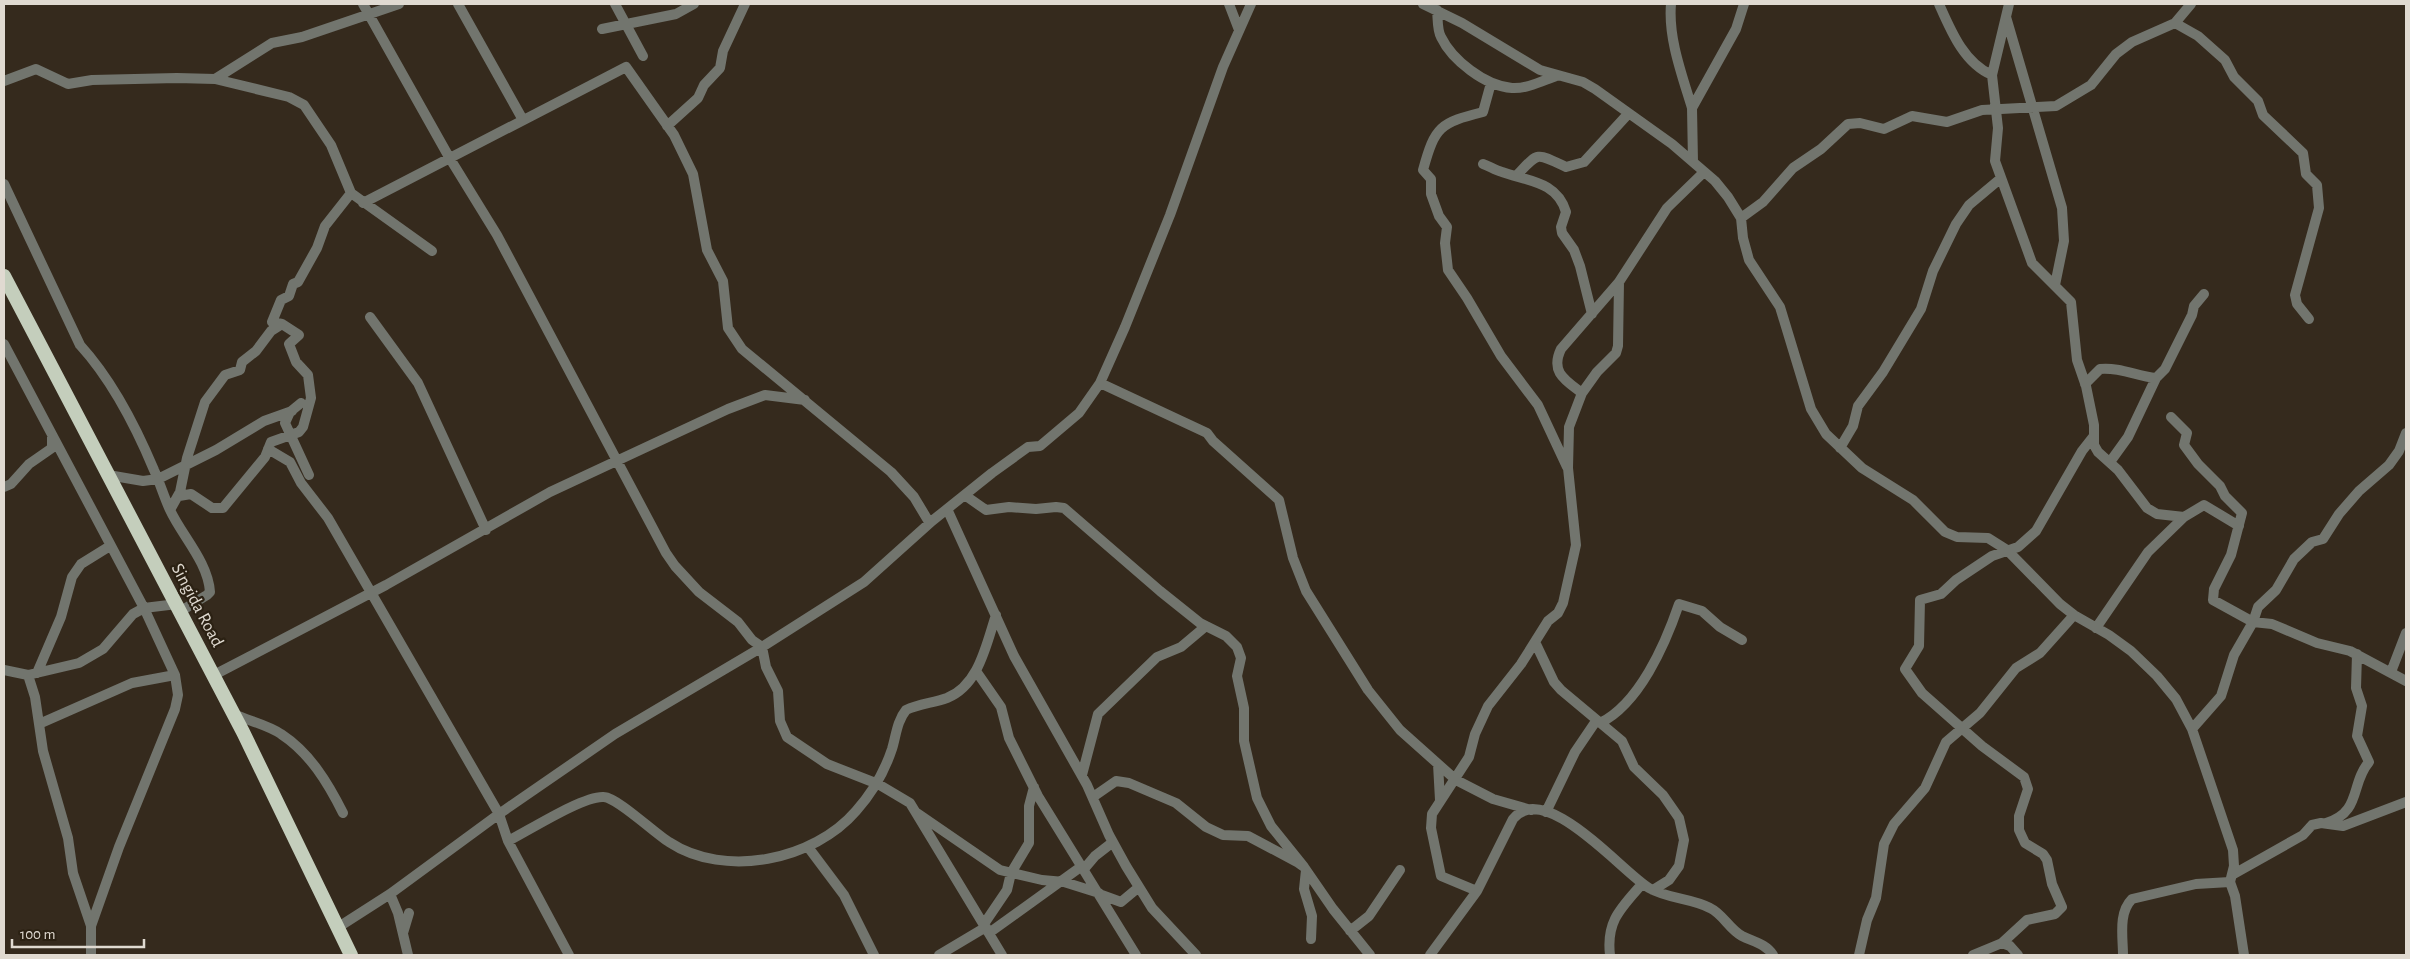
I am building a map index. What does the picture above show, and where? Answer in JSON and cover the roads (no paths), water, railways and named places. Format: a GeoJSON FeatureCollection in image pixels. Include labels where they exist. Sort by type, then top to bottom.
{"type":"FeatureCollection","features":[{"type":"Feature","properties":{"kind":"highway","name":"Singida Road"},"geometry":{"type":"LineString","coordinates":[[4,276],[234,714],[351,955]]}},
{"type":"Feature","properties":{"kind":"street"},"geometry":{"type":"LineString","coordinates":[[215,79],[252,53],[272,43],[302,38],[365,8],[399,4]]}},
{"type":"Feature","properties":{"kind":"street"},"geometry":{"type":"LineString","coordinates":[[458,4],[523,120]]}},
{"type":"Feature","properties":{"kind":"street"},"geometry":{"type":"LineString","coordinates":[[615,4],[643,56]]}},
{"type":"Feature","properties":{"kind":"street"},"geometry":{"type":"LineString","coordinates":[[602,29],[676,14],[694,4]]}},
{"type":"Feature","properties":{"kind":"street"},"geometry":{"type":"LineString","coordinates":[[667,126],[698,98],[704,85],[720,68],[723,51],[745,4]]}},
{"type":"Feature","properties":{"kind":"street"},"geometry":{"type":"LineString","coordinates":[[1229,4],[1239,30]]}},
{"type":"Feature","properties":{"kind":"street"},"geometry":{"type":"LineString","coordinates":[[337,928],[390,894],[499,814],[615,734],[762,647],[864,582],[932,522],[1028,447],[1040,446],[1079,413],[1100,383],[1170,216],[1201,124],[1251,4]]}},
{"type":"Feature","properties":{"kind":"street"},"geometry":{"type":"LineString","coordinates":[[1423,4],[1437,10],[1540,70],[1583,82],[1693,162],[1715,181],[1741,218],[1742,238],[1749,260],[1780,307],[1814,416],[1820,427],[1870,475],[1913,500],[1945,532],[1957,537],[1988,538],[2007,550],[2074,615],[2130,651],[2157,676],[2176,699],[2192,729],[2233,850],[2231,878],[2244,955]]}},
{"type":"Feature","properties":{"kind":"street"},"geometry":{"type":"LineString","coordinates":[[1671,4],[1670,14],[1675,50],[1692,108],[1693,162]]}},
{"type":"Feature","properties":{"kind":"street"},"geometry":{"type":"LineString","coordinates":[[1692,108],[1727,48],[1736,29],[1744,4]]}},
{"type":"Feature","properties":{"kind":"street"},"geometry":{"type":"LineString","coordinates":[[1939,4],[1969,60],[1982,71],[1992,75]]}},
{"type":"Feature","properties":{"kind":"street"},"geometry":{"type":"LineString","coordinates":[[2009,4],[1992,75],[1998,128],[1995,161],[2000,179],[2032,263],[2071,302],[2077,360],[2085,384],[2094,424],[2093,437],[2098,452],[2118,470],[2147,508],[2157,514],[2184,517]]}},
{"type":"Feature","properties":{"kind":"street"},"geometry":{"type":"LineString","coordinates":[[1741,218],[1763,202],[1793,168],[1821,149],[1848,124],[1860,123],[1884,129],[1912,116],[1947,122],[1974,111],[1996,108],[2056,106],[2091,85],[2111,59],[2124,48],[2175,23],[2190,4]]}},
{"type":"Feature","properties":{"kind":"street"},"geometry":{"type":"LineString","coordinates":[[365,8],[449,157],[497,235],[617,462],[675,566],[699,592],[738,622],[752,640],[762,647],[766,668],[778,691],[780,721],[787,737],[827,764],[878,784],[903,797],[916,812],[1002,955]]}},
{"type":"Feature","properties":{"kind":"street"},"geometry":{"type":"LineString","coordinates":[[1437,10],[1440,36],[1450,52],[1492,83],[1511,88],[1526,87],[1556,76]]}},
{"type":"Feature","properties":{"kind":"street"},"geometry":{"type":"LineString","coordinates":[[2006,16],[2062,208],[2064,240],[2055,285]]}},
{"type":"Feature","properties":{"kind":"street"},"geometry":{"type":"LineString","coordinates":[[2175,23],[2198,36],[2225,60],[2234,77],[2258,101],[2263,115],[2303,153],[2306,174],[2317,185],[2319,208],[2295,295],[2297,304],[2309,319]]}},
{"type":"Feature","properties":{"kind":"street"},"geometry":{"type":"LineString","coordinates":[[363,203],[626,67],[667,126],[693,174],[707,250],[723,281],[728,328],[742,349],[891,472],[914,497],[929,522],[932,522]]}},
{"type":"Feature","properties":{"kind":"street"},"geometry":{"type":"LineString","coordinates":[[4,81],[12,76],[36,69],[68,84],[92,80],[215,79],[288,97],[304,105],[331,145],[351,193],[363,203],[401,227],[432,252]]}},
{"type":"Feature","properties":{"kind":"street"},"geometry":{"type":"LineString","coordinates":[[1492,83],[1484,112],[1454,119],[1441,126],[1428,149],[1423,170],[1431,179],[1431,194],[1439,216],[1447,227],[1445,242],[1448,270],[1460,285],[1501,356],[1538,404],[1568,468]]}},
{"type":"Feature","properties":{"kind":"street"},"geometry":{"type":"LineString","coordinates":[[1516,176],[1534,157],[1543,156],[1566,167],[1584,162],[1628,114]]}},
{"type":"Feature","properties":{"kind":"street"},"geometry":{"type":"LineString","coordinates":[[1483,164],[1545,185],[1558,196],[1566,212],[1560,228],[1574,250],[1580,266],[1592,314]]}},
{"type":"Feature","properties":{"kind":"street"},"geometry":{"type":"LineString","coordinates":[[1582,393],[1562,378],[1556,364],[1561,348],[1619,282],[1662,214],[1704,172]]}},
{"type":"Feature","properties":{"kind":"street"},"geometry":{"type":"LineString","coordinates":[[1840,448],[1853,426],[1858,406],[1883,372],[1922,309],[1933,271],[1956,224],[1969,205],[2000,179]]}},
{"type":"Feature","properties":{"kind":"street"},"geometry":{"type":"LineString","coordinates":[[4,184],[80,344],[92,357],[117,397],[158,479],[170,510],[192,547],[210,586],[210,592],[207,595],[179,608],[144,608],[133,614],[96,655],[79,663],[32,674],[4,669]]}},
{"type":"Feature","properties":{"kind":"street"},"geometry":{"type":"LineString","coordinates":[[179,496],[191,494],[212,508],[223,508],[265,457],[271,442],[299,432],[303,427],[311,398],[308,376],[296,362],[289,344],[299,335],[282,324],[272,322],[281,300],[289,296],[293,284],[298,282],[317,248],[326,226],[351,193]]}},
{"type":"Feature","properties":{"kind":"street"},"geometry":{"type":"LineString","coordinates":[[1477,891],[1441,876],[1431,828],[1432,814],[1440,800],[1456,780],[1469,757],[1475,734],[1488,706],[1521,664],[1534,642],[1563,603],[1576,545],[1568,468],[1569,427],[1582,393],[1597,372],[1616,353],[1618,346],[1619,282]]}},
{"type":"Feature","properties":{"kind":"street"},"geometry":{"type":"LineString","coordinates":[[2110,462],[2128,437],[2156,378],[2166,369],[2192,315],[2194,306],[2204,294]]}},
{"type":"Feature","properties":{"kind":"street"},"geometry":{"type":"LineString","coordinates":[[370,317],[418,383],[486,530]]}},
{"type":"Feature","properties":{"kind":"street"},"geometry":{"type":"LineString","coordinates":[[170,510],[179,496],[185,466],[201,410],[214,387],[225,374],[240,370],[242,362],[256,351],[271,331],[282,324]]}},
{"type":"Feature","properties":{"kind":"street"},"geometry":{"type":"LineString","coordinates":[[4,344],[144,608],[175,675],[178,695],[176,709],[119,847],[91,926]]}},
{"type":"Feature","properties":{"kind":"street"},"geometry":{"type":"LineString","coordinates":[[2085,384],[2100,369],[2116,368],[2140,376],[2156,378]]}},
{"type":"Feature","properties":{"kind":"street"},"geometry":{"type":"LineString","coordinates":[[1100,383],[1207,433],[1213,441],[1277,499],[1293,558],[1306,590],[1368,690],[1400,730],[1456,780],[1493,799],[1531,810],[1546,812],[1563,820],[1607,850],[1642,884],[1653,890],[1708,907],[1715,911],[1735,932],[1768,947],[1773,955]]}},
{"type":"Feature","properties":{"kind":"street"},"geometry":{"type":"LineString","coordinates":[[214,676],[486,530],[550,492],[728,409],[766,395],[806,400]]}},
{"type":"Feature","properties":{"kind":"street"},"geometry":{"type":"LineString","coordinates":[[301,403],[292,411],[285,423],[309,475]]}},
{"type":"Feature","properties":{"kind":"street"},"geometry":{"type":"LineString","coordinates":[[108,475],[144,480],[158,479],[185,466],[264,421],[292,411]]}},
{"type":"Feature","properties":{"kind":"street"},"geometry":{"type":"LineString","coordinates":[[2171,417],[2188,434],[2184,445],[2189,453],[2214,478],[2225,496],[2242,513],[2231,555],[2214,589],[2213,600],[2253,622],[2272,624],[2316,643],[2357,654],[2406,681]]}},
{"type":"Feature","properties":{"kind":"street"},"geometry":{"type":"LineString","coordinates":[[2192,729],[2220,696],[2234,656],[2253,622],[2258,607],[2276,590],[2294,559],[2308,545],[2323,538],[2339,514],[2359,491],[2389,465],[2399,451],[2406,433]]}},
{"type":"Feature","properties":{"kind":"street"},"geometry":{"type":"LineString","coordinates":[[4,487],[11,484],[28,464],[52,448],[52,437]]}},
{"type":"Feature","properties":{"kind":"street"},"geometry":{"type":"LineString","coordinates":[[1973,955],[2002,943],[2027,920],[2060,912],[2062,904],[2052,884],[2047,860],[2043,854],[2025,843],[2019,830],[2019,816],[2028,789],[2024,777],[1962,729],[1922,693],[1905,669],[1919,646],[1920,600],[1941,594],[1963,575],[1992,556],[2018,547],[2036,531],[2082,451],[2093,437]]}},
{"type":"Feature","properties":{"kind":"street"},"geometry":{"type":"LineString","coordinates":[[268,449],[290,462],[301,483],[328,518],[499,814],[508,842],[569,955]]}},
{"type":"Feature","properties":{"kind":"street"},"geometry":{"type":"LineString","coordinates":[[966,496],[986,510],[1009,507],[1036,509],[1064,508],[1160,591],[1206,626],[1226,636],[1237,647],[1240,658],[1238,685],[1244,708],[1243,734],[1257,798],[1271,826],[1370,955]]}},
{"type":"Feature","properties":{"kind":"street"},"geometry":{"type":"LineString","coordinates":[[2096,628],[2148,552],[2184,517],[2204,505],[2239,526]]}},
{"type":"Feature","properties":{"kind":"street"},"geometry":{"type":"LineString","coordinates":[[948,511],[1014,656],[1082,775],[1113,842],[1139,887],[1160,918],[1196,955]]}},
{"type":"Feature","properties":{"kind":"street"},"geometry":{"type":"LineString","coordinates":[[92,955],[91,926],[75,881],[68,838],[47,768],[32,674],[61,617],[72,577],[81,564],[110,546]]}},
{"type":"Feature","properties":{"kind":"street"},"geometry":{"type":"LineString","coordinates":[[1546,812],[1576,752],[1598,722],[1612,717],[1632,696],[1656,659],[1679,604],[1702,611],[1720,627],[1742,640]]}},
{"type":"Feature","properties":{"kind":"street"},"geometry":{"type":"LineString","coordinates":[[508,842],[583,802],[604,796],[619,803],[670,843],[702,858],[739,861],[759,860],[808,847],[846,821],[878,784],[887,763],[900,720],[906,710],[948,698],[968,683],[976,671],[996,615]]}},
{"type":"Feature","properties":{"kind":"street"},"geometry":{"type":"LineString","coordinates":[[1860,955],[1868,920],[1876,898],[1884,844],[1888,834],[1925,788],[1946,742],[1980,713],[2016,668],[2040,653],[2074,615]]}},
{"type":"Feature","properties":{"kind":"street"},"geometry":{"type":"LineString","coordinates":[[1082,775],[1098,714],[1157,657],[1181,647],[1206,626]]}},
{"type":"Feature","properties":{"kind":"street"},"geometry":{"type":"LineString","coordinates":[[2391,672],[2406,633]]}},
{"type":"Feature","properties":{"kind":"street"},"geometry":{"type":"LineString","coordinates":[[1534,642],[1554,682],[1622,741],[1634,767],[1672,806],[1681,825],[1684,840],[1679,866],[1669,880],[1653,890]]}},
{"type":"Feature","properties":{"kind":"street"},"geometry":{"type":"LineString","coordinates":[[2326,823],[2342,815],[2352,804],[2363,771],[2369,762],[2357,736],[2362,706],[2356,688],[2357,654]]}},
{"type":"Feature","properties":{"kind":"street"},"geometry":{"type":"LineString","coordinates":[[976,671],[1001,707],[1009,738],[1034,787],[1136,955]]}},
{"type":"Feature","properties":{"kind":"street"},"geometry":{"type":"LineString","coordinates":[[39,724],[132,683],[175,675]]}},
{"type":"Feature","properties":{"kind":"street"},"geometry":{"type":"LineString","coordinates":[[234,714],[281,734],[308,757],[330,788],[343,813]]}},
{"type":"Feature","properties":{"kind":"street"},"geometry":{"type":"LineString","coordinates":[[1438,764],[1440,800]]}},
{"type":"Feature","properties":{"kind":"street"},"geometry":{"type":"LineString","coordinates":[[1092,797],[1116,781],[1129,783],[1180,805],[1206,827],[1223,834],[1248,836],[1305,869]]}},
{"type":"Feature","properties":{"kind":"street"},"geometry":{"type":"LineString","coordinates":[[987,928],[1007,890],[1011,873],[1029,843],[1028,812],[1034,787]]}},
{"type":"Feature","properties":{"kind":"street"},"geometry":{"type":"LineString","coordinates":[[2123,955],[2123,914],[2125,906],[2132,899],[2231,878],[2303,835],[2312,825],[2326,823],[2343,826],[2406,802]]}},
{"type":"Feature","properties":{"kind":"street"},"geometry":{"type":"LineString","coordinates":[[1430,955],[1477,891],[1515,816],[1531,810]]}},
{"type":"Feature","properties":{"kind":"street"},"geometry":{"type":"LineString","coordinates":[[916,812],[937,824],[988,863],[1011,873],[1042,880],[1064,882],[1118,902],[1149,902]]}},
{"type":"Feature","properties":{"kind":"street"},"geometry":{"type":"LineString","coordinates":[[939,955],[1064,882],[1113,842]]}},
{"type":"Feature","properties":{"kind":"street"},"geometry":{"type":"LineString","coordinates":[[808,847],[844,895],[874,955]]}},
{"type":"Feature","properties":{"kind":"street"},"geometry":{"type":"LineString","coordinates":[[1305,869],[1304,888],[1312,916],[1311,939]]}},
{"type":"Feature","properties":{"kind":"street"},"geometry":{"type":"LineString","coordinates":[[1350,931],[1369,916],[1400,870]]}},
{"type":"Feature","properties":{"kind":"street"},"geometry":{"type":"LineString","coordinates":[[1610,955],[1609,938],[1613,921],[1642,884]]}},
{"type":"Feature","properties":{"kind":"street"},"geometry":{"type":"LineString","coordinates":[[1123,901],[1139,887]]}},
{"type":"Feature","properties":{"kind":"street"},"geometry":{"type":"LineString","coordinates":[[390,894],[408,955]]}},
{"type":"Feature","properties":{"kind":"street"},"geometry":{"type":"LineString","coordinates":[[403,934],[408,913]]}},
{"type":"Feature","properties":{"kind":"street"},"geometry":{"type":"LineString","coordinates":[[2002,943],[2010,946],[2018,955]]}}]}
